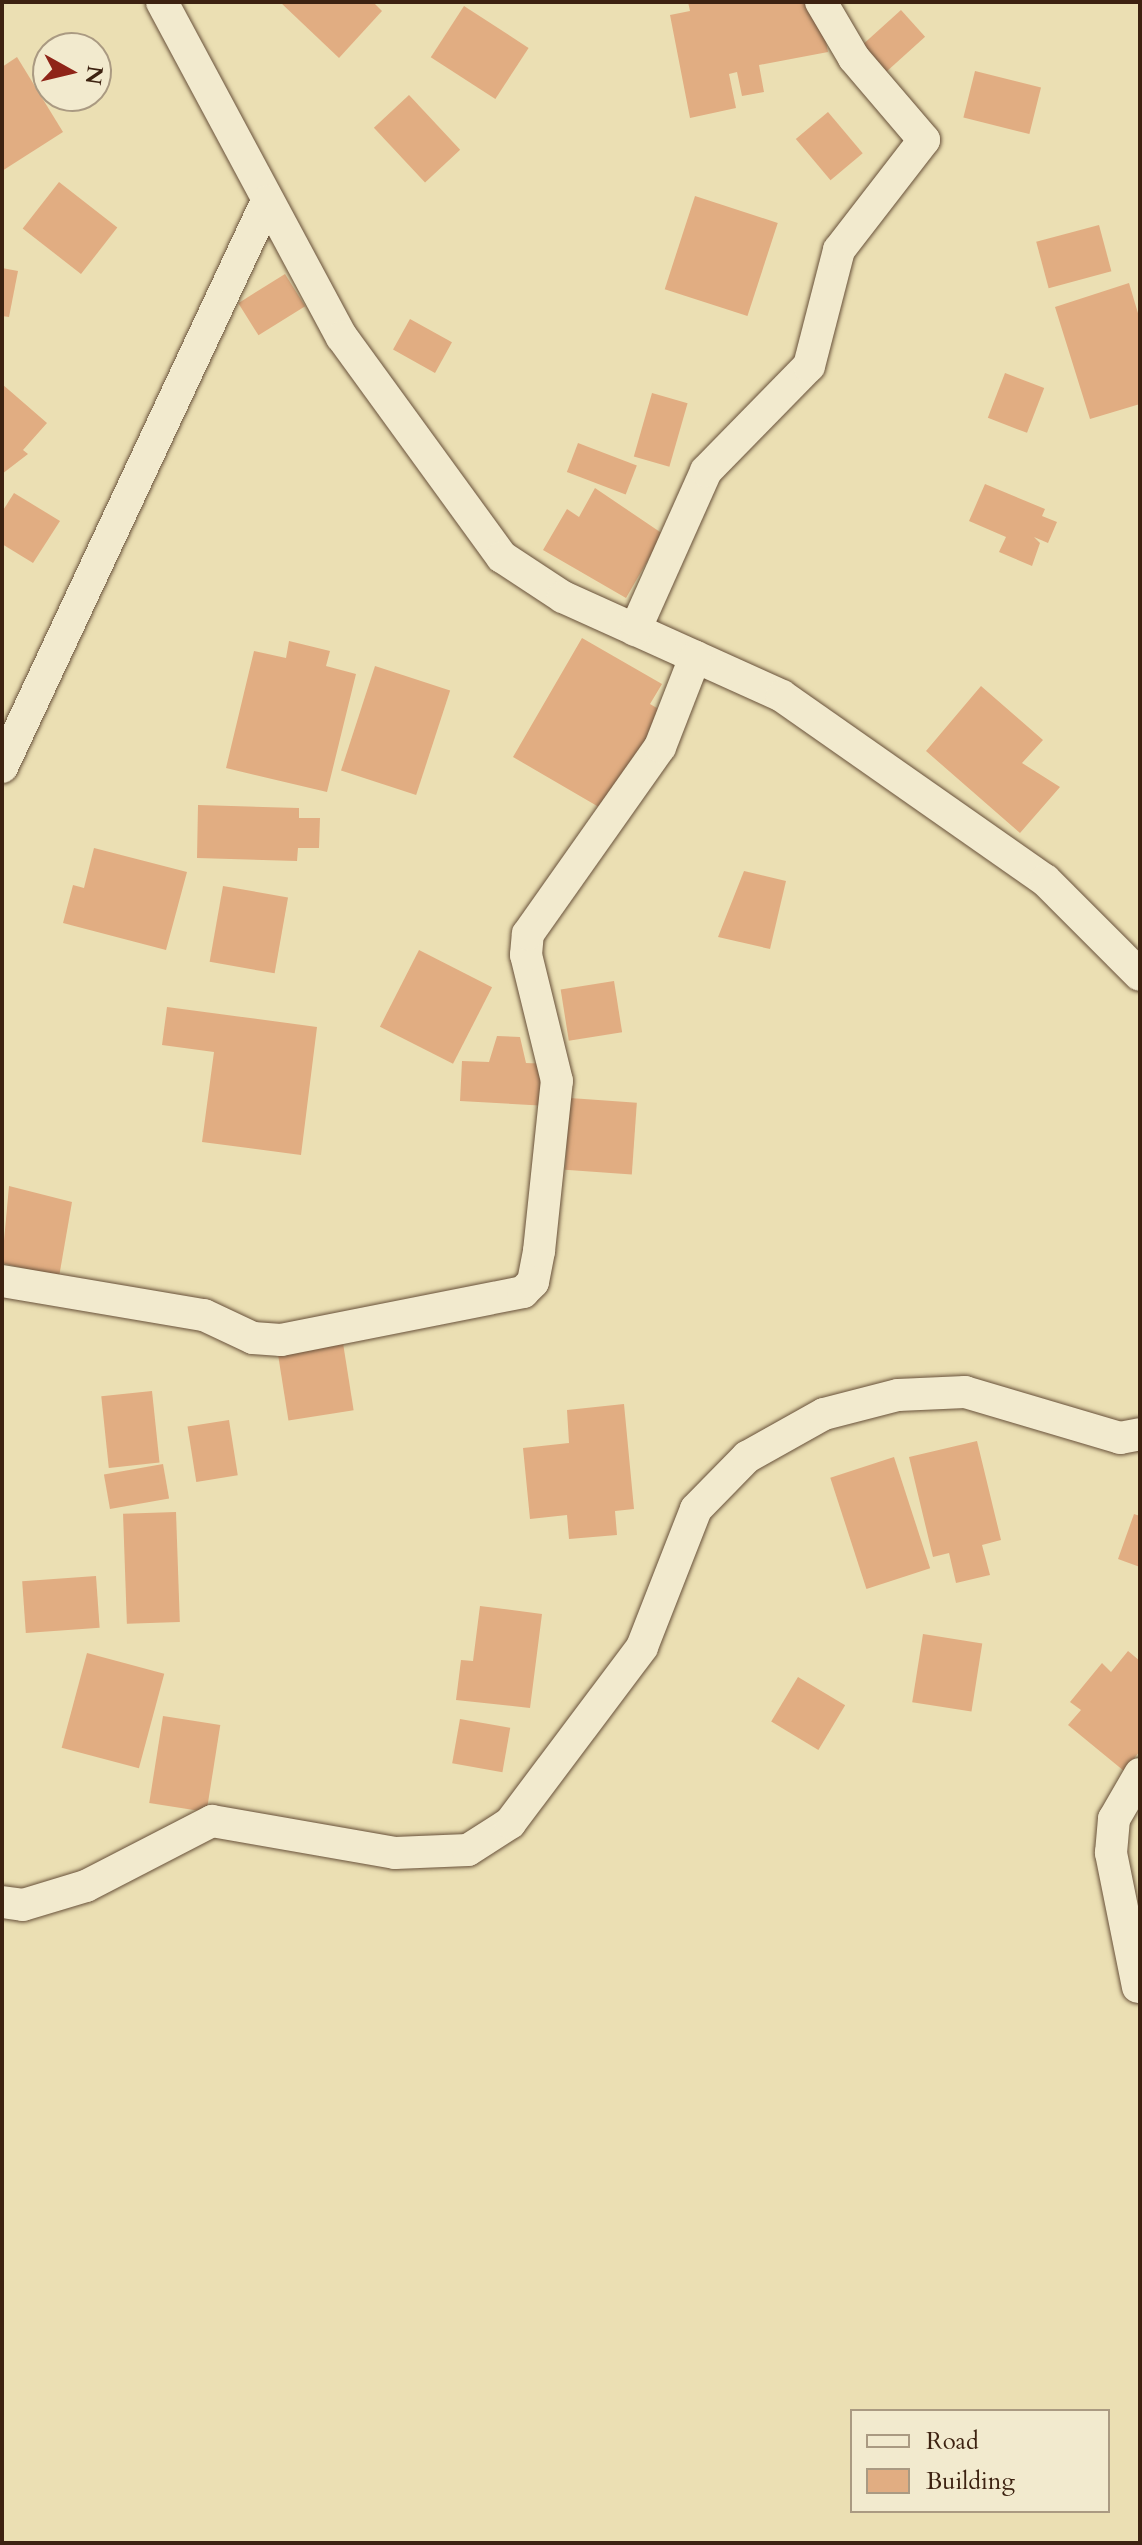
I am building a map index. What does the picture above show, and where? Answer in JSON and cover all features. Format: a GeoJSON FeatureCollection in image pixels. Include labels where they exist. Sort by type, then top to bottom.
{"type":"FeatureCollection","features":[{"type":"Feature","properties":{"kind":"street"},"geometry":{"type":"LineString","coordinates":[[162,2],[342,337],[502,557],[563,597],[782,696],[1045,880],[1140,975]]}},
{"type":"Feature","properties":{"kind":"street"},"geometry":{"type":"LineString","coordinates":[[635,630],[706,471],[809,366],[839,250],[921,152],[922,132],[854,58],[821,2]]}},
{"type":"Feature","properties":{"kind":"street"},"geometry":{"type":"LineString","coordinates":[[2,767],[10,719],[267,201]]}},
{"type":"Feature","properties":{"kind":"street"},"geometry":{"type":"LineString","coordinates":[[2,1281],[204,1315],[253,1338],[281,1340],[523,1292],[533,1282],[539,1251],[557,1081],[526,955],[528,934],[660,747],[695,657]]}},
{"type":"Feature","properties":{"kind":"street"},"geometry":{"type":"LineString","coordinates":[[2,1902],[23,1905],[86,1886],[212,1821],[395,1853],[468,1850],[510,1823],[642,1647],[696,1509],[747,1457],[824,1414],[898,1395],[965,1392],[1120,1438],[1140,1434]]}},
{"type":"Feature","properties":{"kind":"street"},"geometry":{"type":"LineString","coordinates":[[1138,1987],[1111,1853],[1114,1819],[1140,1774]]}},
{"type":"Feature","properties":{"kind":"building"},"geometry":{"type":"Polygon","coordinates":[[[280,2],[373,2],[382,11],[339,58],[280,2]]]}},
{"type":"Feature","properties":{"kind":"building"},"geometry":{"type":"Polygon","coordinates":[[[688,2],[818,2],[828,52],[759,65],[764,92],[742,96],[737,72],[729,74],[736,108],[690,118],[670,15],[690,11],[688,2]]]}},
{"type":"Feature","properties":{"kind":"building"},"geometry":{"type":"Polygon","coordinates":[[[464,6],[529,48],[495,99],[431,57],[464,6]]]}},
{"type":"Feature","properties":{"kind":"building"},"geometry":{"type":"Polygon","coordinates":[[[901,10],[925,37],[885,73],[861,46],[901,10]]]}},
{"type":"Feature","properties":{"kind":"building"},"geometry":{"type":"Polygon","coordinates":[[[17,57],[32,81],[32,112],[51,112],[63,132],[2,171],[2,67],[17,57]]]}},
{"type":"Feature","properties":{"kind":"building"},"geometry":{"type":"Polygon","coordinates":[[[975,71],[1041,87],[1029,134],[963,118],[975,71]]]}},
{"type":"Feature","properties":{"kind":"building"},"geometry":{"type":"Polygon","coordinates":[[[409,95],[460,150],[425,183],[374,128],[409,95]]]}},
{"type":"Feature","properties":{"kind":"building"},"geometry":{"type":"Polygon","coordinates":[[[828,112],[863,153],[831,180],[796,139],[828,112]]]}},
{"type":"Feature","properties":{"kind":"building"},"geometry":{"type":"Polygon","coordinates":[[[59,182],[117,228],[81,274],[23,228],[59,182]]]}},
{"type":"Feature","properties":{"kind":"building"},"geometry":{"type":"Polygon","coordinates":[[[695,196],[778,223],[747,316],[665,289],[695,196]]]}},
{"type":"Feature","properties":{"kind":"building"},"geometry":{"type":"Polygon","coordinates":[[[1099,225],[1111,271],[1049,288],[1036,242],[1099,225]]]}},
{"type":"Feature","properties":{"kind":"building"},"geometry":{"type":"Polygon","coordinates":[[[2,268],[18,271],[9,317],[2,316],[2,268]]]}},
{"type":"Feature","properties":{"kind":"building"},"geometry":{"type":"Polygon","coordinates":[[[285,274],[305,306],[258,335],[238,303],[285,274]]]}},
{"type":"Feature","properties":{"kind":"building"},"geometry":{"type":"Polygon","coordinates":[[[1129,283],[1140,320],[1140,404],[1090,419],[1055,307],[1129,283]]]}},
{"type":"Feature","properties":{"kind":"building"},"geometry":{"type":"Polygon","coordinates":[[[410,319],[452,342],[435,373],[393,350],[410,319]]]}},
{"type":"Feature","properties":{"kind":"building"},"geometry":{"type":"Polygon","coordinates":[[[1005,373],[1044,388],[1027,433],[988,418],[1005,373]]]}},
{"type":"Feature","properties":{"kind":"building"},"geometry":{"type":"Polygon","coordinates":[[[2,384],[47,423],[23,450],[28,454],[2,474],[2,384]]]}},
{"type":"Feature","properties":{"kind":"building"},"geometry":{"type":"Polygon","coordinates":[[[652,393],[688,403],[669,467],[634,456],[652,393]]]}},
{"type":"Feature","properties":{"kind":"building"},"geometry":{"type":"Polygon","coordinates":[[[578,443],[637,466],[626,495],[567,472],[578,443]]]}},
{"type":"Feature","properties":{"kind":"building"},"geometry":{"type":"Polygon","coordinates":[[[985,484],[1045,509],[1042,516],[1057,522],[1048,543],[1034,537],[1040,543],[1032,566],[999,552],[1006,537],[969,521],[985,484]]]}},
{"type":"Feature","properties":{"kind":"building"},"geometry":{"type":"Polygon","coordinates":[[[595,488],[663,534],[626,598],[543,550],[567,509],[579,517],[595,488]]]}},
{"type":"Feature","properties":{"kind":"building"},"geometry":{"type":"Polygon","coordinates":[[[14,493],[60,521],[33,563],[2,544],[2,512],[14,493]]]}},
{"type":"Feature","properties":{"kind":"building"},"geometry":{"type":"Polygon","coordinates":[[[582,638],[662,684],[650,704],[662,711],[604,810],[513,757],[582,638]]]}},
{"type":"Feature","properties":{"kind":"building"},"geometry":{"type":"Polygon","coordinates":[[[289,641],[330,651],[326,666],[356,674],[327,792],[226,768],[254,651],[286,658],[289,641]]]}},
{"type":"Feature","properties":{"kind":"building"},"geometry":{"type":"Polygon","coordinates":[[[375,666],[450,690],[416,795],[341,771],[375,666]]]}},
{"type":"Feature","properties":{"kind":"building"},"geometry":{"type":"Polygon","coordinates":[[[981,686],[1043,740],[1022,763],[1060,787],[1020,833],[926,751],[981,686]]]}},
{"type":"Feature","properties":{"kind":"building"},"geometry":{"type":"Polygon","coordinates":[[[198,805],[299,808],[299,818],[320,818],[319,848],[298,848],[297,861],[197,858],[198,805]]]}},
{"type":"Feature","properties":{"kind":"building"},"geometry":{"type":"Polygon","coordinates":[[[94,848],[187,872],[166,950],[63,923],[73,885],[84,888],[94,848]]]}},
{"type":"Feature","properties":{"kind":"building"},"geometry":{"type":"Polygon","coordinates":[[[744,871],[786,881],[770,949],[718,937],[744,871]]]}},
{"type":"Feature","properties":{"kind":"building"},"geometry":{"type":"Polygon","coordinates":[[[223,886],[288,897],[275,973],[210,962],[223,886]]]}},
{"type":"Feature","properties":{"kind":"building"},"geometry":{"type":"Polygon","coordinates":[[[419,950],[492,987],[453,1064],[380,1027],[419,950]]]}},
{"type":"Feature","properties":{"kind":"building"},"geometry":{"type":"Polygon","coordinates":[[[614,981],[622,1032],[569,1041],[561,989],[614,981]]]}},
{"type":"Feature","properties":{"kind":"building"},"geometry":{"type":"Polygon","coordinates":[[[167,1007],[317,1027],[301,1155],[202,1142],[214,1052],[162,1045],[167,1007]]]}},
{"type":"Feature","properties":{"kind":"building"},"geometry":{"type":"Polygon","coordinates":[[[497,1036],[520,1037],[526,1063],[550,1064],[548,1106],[460,1101],[462,1061],[489,1062],[497,1036]]]}},
{"type":"Feature","properties":{"kind":"building"},"geometry":{"type":"Polygon","coordinates":[[[570,1098],[637,1103],[632,1174],[565,1170],[570,1098]]]}},
{"type":"Feature","properties":{"kind":"building"},"geometry":{"type":"Polygon","coordinates":[[[9,1186],[72,1202],[59,1277],[2,1263],[9,1186]]]}},
{"type":"Feature","properties":{"kind":"building"},"geometry":{"type":"Polygon","coordinates":[[[343,1343],[354,1410],[288,1420],[278,1353],[343,1343]]]}},
{"type":"Feature","properties":{"kind":"building"},"geometry":{"type":"Polygon","coordinates":[[[152,1391],[160,1463],[109,1468],[101,1396],[152,1391]]]}},
{"type":"Feature","properties":{"kind":"building"},"geometry":{"type":"Polygon","coordinates":[[[624,1404],[634,1509],[615,1511],[617,1535],[569,1539],[567,1515],[530,1519],[523,1448],[569,1443],[567,1410],[624,1404]]]}},
{"type":"Feature","properties":{"kind":"building"},"geometry":{"type":"Polygon","coordinates":[[[229,1420],[238,1475],[196,1482],[188,1427],[229,1420]]]}},
{"type":"Feature","properties":{"kind":"building"},"geometry":{"type":"Polygon","coordinates":[[[977,1441],[1001,1540],[982,1545],[990,1575],[956,1583],[949,1553],[933,1557],[909,1457],[977,1441]]]}},
{"type":"Feature","properties":{"kind":"building"},"geometry":{"type":"Polygon","coordinates":[[[894,1457],[930,1568],[866,1589],[830,1478],[894,1457]]]}},
{"type":"Feature","properties":{"kind":"building"},"geometry":{"type":"Polygon","coordinates":[[[163,1464],[169,1498],[110,1509],[104,1474],[163,1464]]]}},
{"type":"Feature","properties":{"kind":"building"},"geometry":{"type":"Polygon","coordinates":[[[176,1512],[180,1622],[127,1624],[123,1514],[176,1512]]]}},
{"type":"Feature","properties":{"kind":"building"},"geometry":{"type":"Polygon","coordinates":[[[1134,1514],[1140,1516],[1140,1567],[1118,1559],[1134,1514]]]}},
{"type":"Feature","properties":{"kind":"building"},"geometry":{"type":"Polygon","coordinates":[[[96,1576],[100,1628],[26,1633],[22,1581],[96,1576]]]}},
{"type":"Feature","properties":{"kind":"building"},"geometry":{"type":"Polygon","coordinates":[[[480,1606],[542,1614],[530,1708],[456,1700],[461,1660],[473,1661],[480,1606]]]}},
{"type":"Feature","properties":{"kind":"building"},"geometry":{"type":"Polygon","coordinates":[[[923,1634],[982,1643],[971,1712],[912,1702],[923,1634]]]}},
{"type":"Feature","properties":{"kind":"building"},"geometry":{"type":"Polygon","coordinates":[[[1128,1651],[1140,1661],[1140,1751],[1124,1771],[1068,1725],[1081,1710],[1070,1702],[1102,1663],[1111,1672],[1128,1651]]]}},
{"type":"Feature","properties":{"kind":"building"},"geometry":{"type":"Polygon","coordinates":[[[87,1653],[164,1674],[139,1768],[62,1748],[87,1653]]]}},
{"type":"Feature","properties":{"kind":"building"},"geometry":{"type":"Polygon","coordinates":[[[798,1677],[845,1705],[818,1750],[771,1722],[798,1677]]]}},
{"type":"Feature","properties":{"kind":"building"},"geometry":{"type":"Polygon","coordinates":[[[163,1716],[220,1725],[207,1812],[149,1803],[163,1716]]]}},
{"type":"Feature","properties":{"kind":"building"},"geometry":{"type":"Polygon","coordinates":[[[460,1719],[510,1728],[502,1772],[452,1763],[460,1719]]]}}]}
